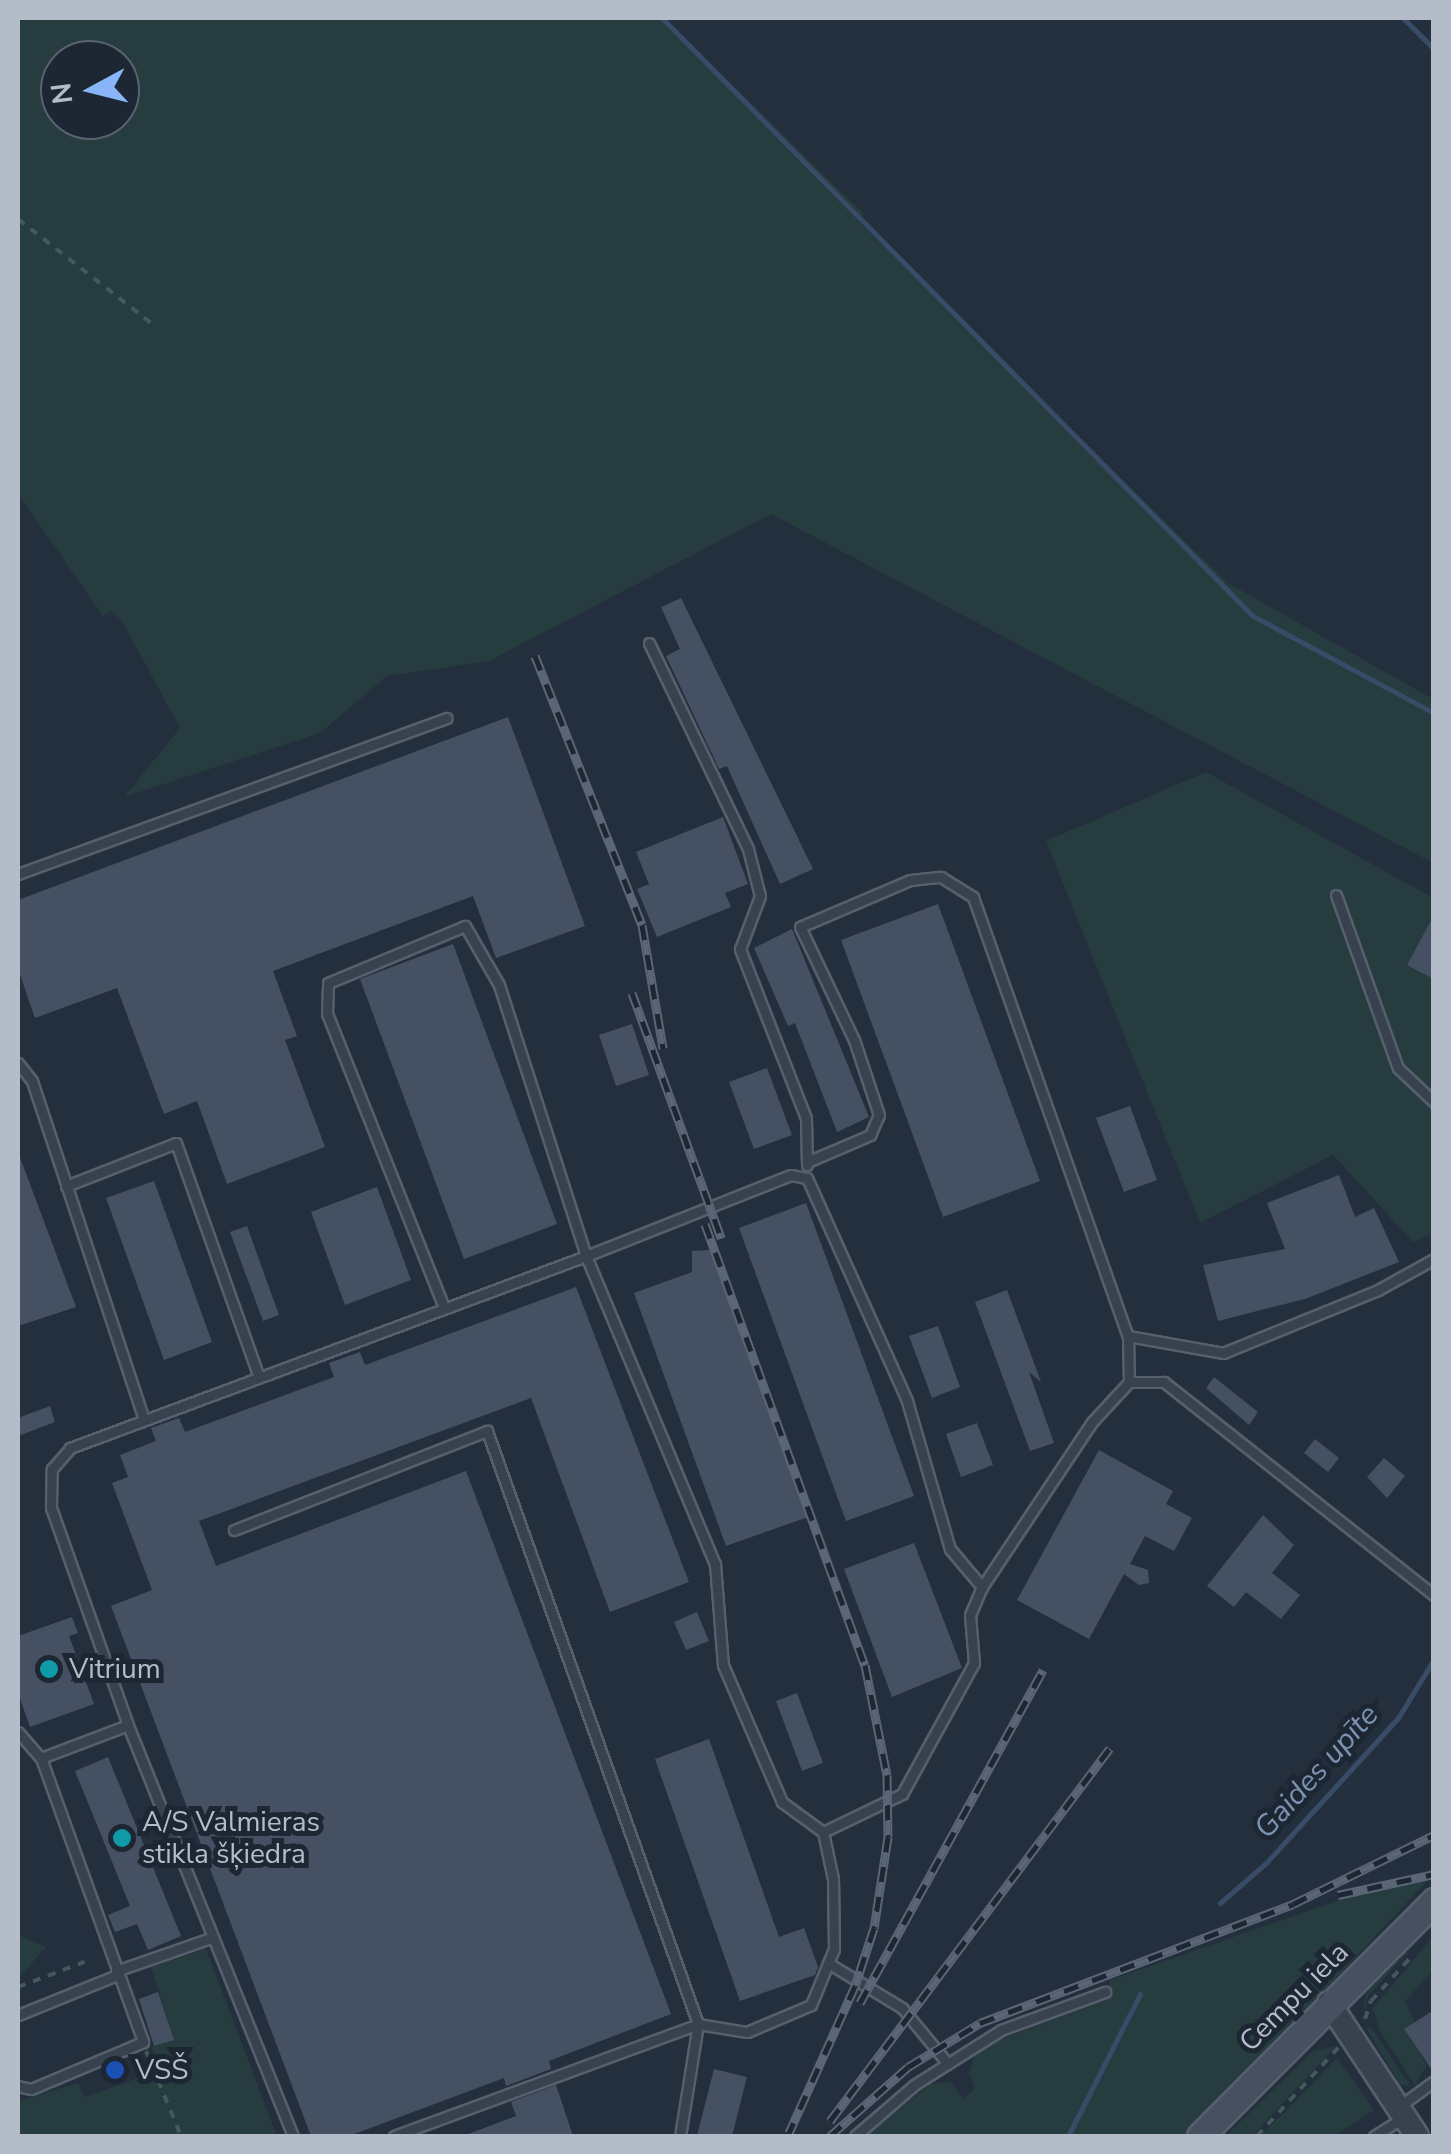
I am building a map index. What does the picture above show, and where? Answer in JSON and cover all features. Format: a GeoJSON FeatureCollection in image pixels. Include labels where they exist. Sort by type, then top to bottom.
{"type":"FeatureCollection","features":[{"type":"Feature","properties":{"kind":"main road","name":"Cempu iela"},"geometry":{"type":"LineString","coordinates":[[1200,2136],[1434,1902]]}},
{"type":"Feature","properties":{"kind":"street"},"geometry":{"type":"LineString","coordinates":[[1329,2003],[1406,2120]]}},
{"type":"Feature","properties":{"kind":"lane"},"geometry":{"type":"LineString","coordinates":[[649,643],[748,849],[760,896],[740,949],[806,1118],[807,1178],[907,1401],[950,1549],[982,1588]]}},
{"type":"Feature","properties":{"kind":"lane"},"geometry":{"type":"LineString","coordinates":[[18,874],[446,718]]}},
{"type":"Feature","properties":{"kind":"lane"},"geometry":{"type":"LineString","coordinates":[[806,1162],[870,1135],[879,1115],[854,1040],[800,928],[910,880],[941,878],[973,897],[1128,1336],[1130,1382],[1092,1422],[982,1588],[970,1615],[974,1663],[902,1794],[823,1832]]}},
{"type":"Feature","properties":{"kind":"lane"},"geometry":{"type":"LineString","coordinates":[[1336,895],[1398,1068],[1434,1102]]}},
{"type":"Feature","properties":{"kind":"lane"},"geometry":{"type":"LineString","coordinates":[[394,2136],[698,2024],[747,2032],[811,2005],[828,1963],[833,1878],[823,1832],[782,1802],[723,1665],[715,1564],[586,1256],[499,985],[465,926],[328,983],[327,1014],[443,1305]]}},
{"type":"Feature","properties":{"kind":"lane"},"geometry":{"type":"LineString","coordinates":[[18,1063],[32,1082],[144,1416]]}},
{"type":"Feature","properties":{"kind":"lane"},"geometry":{"type":"LineString","coordinates":[[66,1186],[176,1143],[258,1374]]}},
{"type":"Feature","properties":{"kind":"lane"},"geometry":{"type":"LineString","coordinates":[[293,2136],[128,1725],[51,1508],[52,1469],[70,1448],[144,1416],[586,1256],[791,1174],[807,1178]]}},
{"type":"Feature","properties":{"kind":"lane"},"geometry":{"type":"LineString","coordinates":[[1128,1336],[1223,1353],[1378,1290],[1434,1259]]}},
{"type":"Feature","properties":{"kind":"lane"},"geometry":{"type":"LineString","coordinates":[[1130,1382],[1164,1382],[1434,1595]]}},
{"type":"Feature","properties":{"kind":"lane"},"geometry":{"type":"LineString","coordinates":[[234,1530],[487,1431],[698,2024],[680,2136]]}},
{"type":"Feature","properties":{"kind":"lane"},"geometry":{"type":"LineString","coordinates":[[41,1758],[128,1725]]}},
{"type":"Feature","properties":{"kind":"lane"},"geometry":{"type":"LineString","coordinates":[[18,1732],[41,1758],[143,2042],[31,2088],[18,2086]]}},
{"type":"Feature","properties":{"kind":"lane"},"geometry":{"type":"LineString","coordinates":[[18,2015],[211,1938]]}},
{"type":"Feature","properties":{"kind":"lane"},"geometry":{"type":"LineString","coordinates":[[828,1963],[902,2008],[948,2064]]}},
{"type":"Feature","properties":{"kind":"lane"},"geometry":{"type":"LineString","coordinates":[[855,2136],[948,2064],[1001,2030],[1105,1992]]}},
{"type":"Feature","properties":{"kind":"lane"},"geometry":{"type":"LineString","coordinates":[[1374,2136],[1406,2120],[1434,2081]]}},
{"type":"Feature","properties":{"kind":"path"},"geometry":{"type":"LineString","coordinates":[[18,219],[156,327]]}},
{"type":"Feature","properties":{"kind":"path"},"geometry":{"type":"LineString","coordinates":[[1368,2016],[1371,2001],[1421,1946]]}},
{"type":"Feature","properties":{"kind":"path"},"geometry":{"type":"LineString","coordinates":[[18,1987],[84,1962]]}},
{"type":"Feature","properties":{"kind":"path"},"geometry":{"type":"LineString","coordinates":[[143,2042],[181,2136]]}},
{"type":"Feature","properties":{"kind":"path"},"geometry":{"type":"LineString","coordinates":[[1257,2136],[1337,2048]]}},
{"type":"Feature","properties":{"kind":"green space"},"geometry":{"type":"Polygon","coordinates":[[[18,18],[664,18],[864,214],[857,220],[1228,583],[1433,699],[1433,863],[771,514],[489,661],[387,676],[320,733],[124,797],[180,728],[122,621],[110,611],[103,616],[18,494],[18,18]]]}},
{"type":"Feature","properties":{"kind":"green space"},"geometry":{"type":"Polygon","coordinates":[[[1206,772],[1433,898],[1433,1233],[1413,1242],[1333,1155],[1200,1223],[1046,841],[1206,772]]]}},
{"type":"Feature","properties":{"kind":"green space"},"geometry":{"type":"Polygon","coordinates":[[[1427,1881],[1189,2136],[864,2136],[931,2084],[951,2082],[963,2098],[975,2089],[969,2073],[976,2049],[1107,1999],[1110,1980],[1357,1894],[1427,1881]]]}},
{"type":"Feature","properties":{"kind":"green space"},"geometry":{"type":"Polygon","coordinates":[[[1433,1924],[1368,1996],[1361,2019],[1366,1993],[1433,1924]]]}},
{"type":"Feature","properties":{"kind":"green space"},"geometry":{"type":"Polygon","coordinates":[[[18,1935],[46,1947],[18,1979],[18,1935]]]}},
{"type":"Feature","properties":{"kind":"green space"},"geometry":{"type":"Polygon","coordinates":[[[1433,1937],[1433,1971],[1405,2001],[1415,2022],[1405,2030],[1427,2065],[1415,2085],[1379,2030],[1373,2008],[1433,1937]]]}},
{"type":"Feature","properties":{"kind":"green space"},"geometry":{"type":"Polygon","coordinates":[[[206,1949],[277,2136],[18,2136],[18,2101],[78,2083],[85,2097],[160,2070],[151,2047],[174,2039],[151,1967],[206,1949]]]}},
{"type":"Feature","properties":{"kind":"green space"},"geometry":{"type":"Polygon","coordinates":[[[1371,2027],[1411,2087],[1400,2084],[1366,2028],[1371,2027]]]}},
{"type":"Feature","properties":{"kind":"green space"},"geometry":{"type":"Polygon","coordinates":[[[1336,2046],[1252,2136],[1226,2136],[1313,2051],[1336,2046]]]}},
{"type":"Feature","properties":{"kind":"green space"},"geometry":{"type":"Polygon","coordinates":[[[1337,2058],[1374,2110],[1335,2136],[1261,2136],[1337,2058]]]}},
{"type":"Feature","properties":{"kind":"building"},"geometry":{"type":"Polygon","coordinates":[[[681,598],[813,869],[780,884],[727,766],[719,769],[666,656],[680,649],[661,607],[681,598]]]}},
{"type":"Feature","properties":{"kind":"building"},"geometry":{"type":"Polygon","coordinates":[[[508,717],[585,926],[496,958],[473,896],[273,971],[297,1036],[285,1040],[325,1147],[227,1184],[197,1101],[164,1114],[117,988],[35,1018],[18,969],[18,900],[508,717]]]}},
{"type":"Feature","properties":{"kind":"building"},"geometry":{"type":"Polygon","coordinates":[[[723,817],[748,884],[725,893],[731,907],[657,937],[637,889],[649,884],[636,852],[723,817]]]}},
{"type":"Feature","properties":{"kind":"building"},"geometry":{"type":"Polygon","coordinates":[[[938,904],[1040,1181],[943,1217],[841,940],[938,904]]]}},
{"type":"Feature","properties":{"kind":"building"},"geometry":{"type":"Polygon","coordinates":[[[1434,915],[1434,979],[1407,965],[1434,915]]]}},
{"type":"Feature","properties":{"kind":"building"},"geometry":{"type":"Polygon","coordinates":[[[792,929],[869,1117],[837,1132],[795,1023],[788,1026],[754,948],[792,929]]]}},
{"type":"Feature","properties":{"kind":"building"},"geometry":{"type":"Polygon","coordinates":[[[453,944],[557,1224],[464,1259],[360,979],[453,944]]]}},
{"type":"Feature","properties":{"kind":"building"},"geometry":{"type":"Polygon","coordinates":[[[632,1024],[649,1075],[616,1086],[599,1035],[632,1024]]]}},
{"type":"Feature","properties":{"kind":"building"},"geometry":{"type":"Polygon","coordinates":[[[767,1068],[792,1135],[754,1149],[729,1082],[767,1068]]]}},
{"type":"Feature","properties":{"kind":"building"},"geometry":{"type":"Polygon","coordinates":[[[1130,1106],[1157,1180],[1124,1192],[1096,1118],[1130,1106]]]}},
{"type":"Feature","properties":{"kind":"building"},"geometry":{"type":"Polygon","coordinates":[[[18,1152],[76,1307],[18,1326],[18,1152]]]}},
{"type":"Feature","properties":{"kind":"building"},"geometry":{"type":"Polygon","coordinates":[[[1339,1175],[1355,1217],[1374,1208],[1399,1262],[1305,1299],[1218,1321],[1203,1265],[1285,1249],[1267,1203],[1339,1175]]]}},
{"type":"Feature","properties":{"kind":"building"},"geometry":{"type":"Polygon","coordinates":[[[154,1181],[212,1342],[164,1360],[106,1198],[154,1181]]]}},
{"type":"Feature","properties":{"kind":"building"},"geometry":{"type":"Polygon","coordinates":[[[377,1187],[411,1280],[345,1305],[311,1212],[377,1187]]]}},
{"type":"Feature","properties":{"kind":"building"},"geometry":{"type":"Polygon","coordinates":[[[806,1203],[914,1496],[846,1521],[739,1228],[806,1203]]]}},
{"type":"Feature","properties":{"kind":"building"},"geometry":{"type":"Polygon","coordinates":[[[247,1226],[279,1315],[263,1321],[230,1232],[247,1226]]]}},
{"type":"Feature","properties":{"kind":"building"},"geometry":{"type":"Polygon","coordinates":[[[710,1250],[808,1517],[726,1546],[634,1293],[692,1272],[692,1251],[710,1250]]]}},
{"type":"Feature","properties":{"kind":"building"},"geometry":{"type":"Polygon","coordinates":[[[576,1287],[689,1582],[610,1612],[531,1398],[199,1521],[216,1566],[466,1471],[671,2014],[549,2061],[551,2069],[506,2086],[504,2078],[349,2136],[311,2136],[111,1606],[152,1590],[112,1483],[128,1477],[120,1455],[156,1441],[151,1428],[179,1418],[185,1432],[334,1377],[329,1363],[360,1352],[365,1365],[576,1287]]]}},
{"type":"Feature","properties":{"kind":"building"},"geometry":{"type":"Polygon","coordinates":[[[1007,1290],[1041,1382],[1029,1372],[1054,1443],[1030,1451],[975,1302],[1007,1290]]]}},
{"type":"Feature","properties":{"kind":"building"},"geometry":{"type":"Polygon","coordinates":[[[938,1326],[960,1387],[932,1398],[909,1336],[938,1326]]]}},
{"type":"Feature","properties":{"kind":"building"},"geometry":{"type":"Polygon","coordinates":[[[1214,1377],[1258,1412],[1249,1425],[1206,1388],[1214,1377]]]}},
{"type":"Feature","properties":{"kind":"building"},"geometry":{"type":"Polygon","coordinates":[[[50,1406],[55,1422],[18,1436],[18,1418],[50,1406]]]}},
{"type":"Feature","properties":{"kind":"building"},"geometry":{"type":"Polygon","coordinates":[[[977,1423],[993,1465],[961,1477],[946,1434],[977,1423]]]}},
{"type":"Feature","properties":{"kind":"building"},"geometry":{"type":"Polygon","coordinates":[[[1315,1439],[1339,1458],[1328,1472],[1304,1453],[1315,1439]]]}},
{"type":"Feature","properties":{"kind":"building"},"geometry":{"type":"Polygon","coordinates":[[[1099,1450],[1173,1491],[1166,1504],[1192,1518],[1174,1551],[1145,1536],[1130,1564],[1148,1570],[1149,1583],[1139,1585],[1124,1574],[1089,1639],[1017,1600],[1099,1450]]]}},
{"type":"Feature","properties":{"kind":"building"},"geometry":{"type":"Polygon","coordinates":[[[1384,1458],[1405,1476],[1387,1498],[1367,1477],[1384,1458]]]}},
{"type":"Feature","properties":{"kind":"building"},"geometry":{"type":"Polygon","coordinates":[[[1263,1515],[1294,1545],[1272,1573],[1300,1595],[1281,1619],[1246,1592],[1234,1607],[1207,1586],[1263,1515]]]}},
{"type":"Feature","properties":{"kind":"building"},"geometry":{"type":"Polygon","coordinates":[[[914,1543],[962,1668],[892,1697],[844,1569],[914,1543]]]}},
{"type":"Feature","properties":{"kind":"building"},"geometry":{"type":"Polygon","coordinates":[[[697,1612],[709,1641],[686,1650],[674,1622],[697,1612]]]}},
{"type":"Feature","properties":{"kind":"building","name":"Vitrium"},"geometry":{"type":"Polygon","coordinates":[[[72,1617],[78,1633],[69,1636],[94,1704],[30,1727],[18,1693],[18,1636],[72,1617]]]}},
{"type":"Feature","properties":{"kind":"building"},"geometry":{"type":"Polygon","coordinates":[[[797,1693],[823,1763],[802,1771],[776,1701],[797,1693]]]}},
{"type":"Feature","properties":{"kind":"building"},"geometry":{"type":"Polygon","coordinates":[[[709,1739],[779,1937],[804,1928],[818,1967],[815,1975],[740,2001],[655,1759],[709,1739]]]}},
{"type":"Feature","properties":{"kind":"building","name":"A/S Valmieras stikla šķiedra"},"geometry":{"type":"Polygon","coordinates":[[[108,1757],[181,1936],[148,1950],[137,1924],[115,1932],[108,1915],[130,1906],[75,1771],[108,1757]]]}},
{"type":"Feature","properties":{"kind":"building"},"geometry":{"type":"Polygon","coordinates":[[[158,1992],[174,2040],[154,2046],[139,1999],[158,1992]]]}},
{"type":"Feature","properties":{"kind":"building"},"geometry":{"type":"Polygon","coordinates":[[[1434,2010],[1434,2073],[1404,2029],[1434,2010]]]}},
{"type":"Feature","properties":{"kind":"building"},"geometry":{"type":"Polygon","coordinates":[[[714,2069],[747,2077],[732,2136],[697,2136],[714,2069]]]}},
{"type":"Feature","properties":{"kind":"building"},"geometry":{"type":"Polygon","coordinates":[[[556,2085],[573,2136],[463,2136],[516,2116],[511,2102],[556,2085]]]}},
{"type":"Feature","properties":{"kind":"waterway"},"geometry":{"type":"LineString","coordinates":[[662,18],[1253,616],[1434,713]]}},
{"type":"Feature","properties":{"kind":"waterway"},"geometry":{"type":"LineString","coordinates":[[1403,18],[1434,49]]}},
{"type":"Feature","properties":{"kind":"waterway","name":"Gaides upīte"},"geometry":{"type":"LineString","coordinates":[[1220,1903],[1266,1863],[1398,1718],[1434,1659]]}},
{"type":"Feature","properties":{"kind":"waterway","name":"Gaides upīte"},"geometry":{"type":"LineString","coordinates":[[1068,2136],[1140,1994]]}},
{"type":"Feature","properties":{"kind":"railway"},"geometry":{"type":"LineString","coordinates":[[535,656],[642,925],[663,1048]]}},
{"type":"Feature","properties":{"kind":"railway"},"geometry":{"type":"LineString","coordinates":[[632,993],[721,1238]]}},
{"type":"Feature","properties":{"kind":"railway"},"geometry":{"type":"LineString","coordinates":[[705,1224],[865,1665],[887,1775],[888,1837],[874,1928],[855,1986],[789,2133]]}},
{"type":"Feature","properties":{"kind":"railway"},"geometry":{"type":"LineString","coordinates":[[860,2003],[1043,1670]]}},
{"type":"Feature","properties":{"kind":"railway"},"geometry":{"type":"LineString","coordinates":[[830,2121],[1110,1748]]}},
{"type":"Feature","properties":{"kind":"railway"},"geometry":{"type":"LineString","coordinates":[[830,2136],[908,2067],[980,2023],[1293,1904],[1434,1835]]}},
{"type":"Feature","properties":{"kind":"railway"},"geometry":{"type":"LineString","coordinates":[[1338,1895],[1434,1874]]}},
{"type":"Feature","properties":{"kind":"place","name":"Vitrium"},"geometry":{"type":"Point","coordinates":[49,1669]}},
{"type":"Feature","properties":{"kind":"place","name":"A/S Valmieras stikla šķiedra"},"geometry":{"type":"Point","coordinates":[122,1838]}},
{"type":"Feature","properties":{"kind":"place","name":"VSŠ"},"geometry":{"type":"Point","coordinates":[115,2070]}}]}
